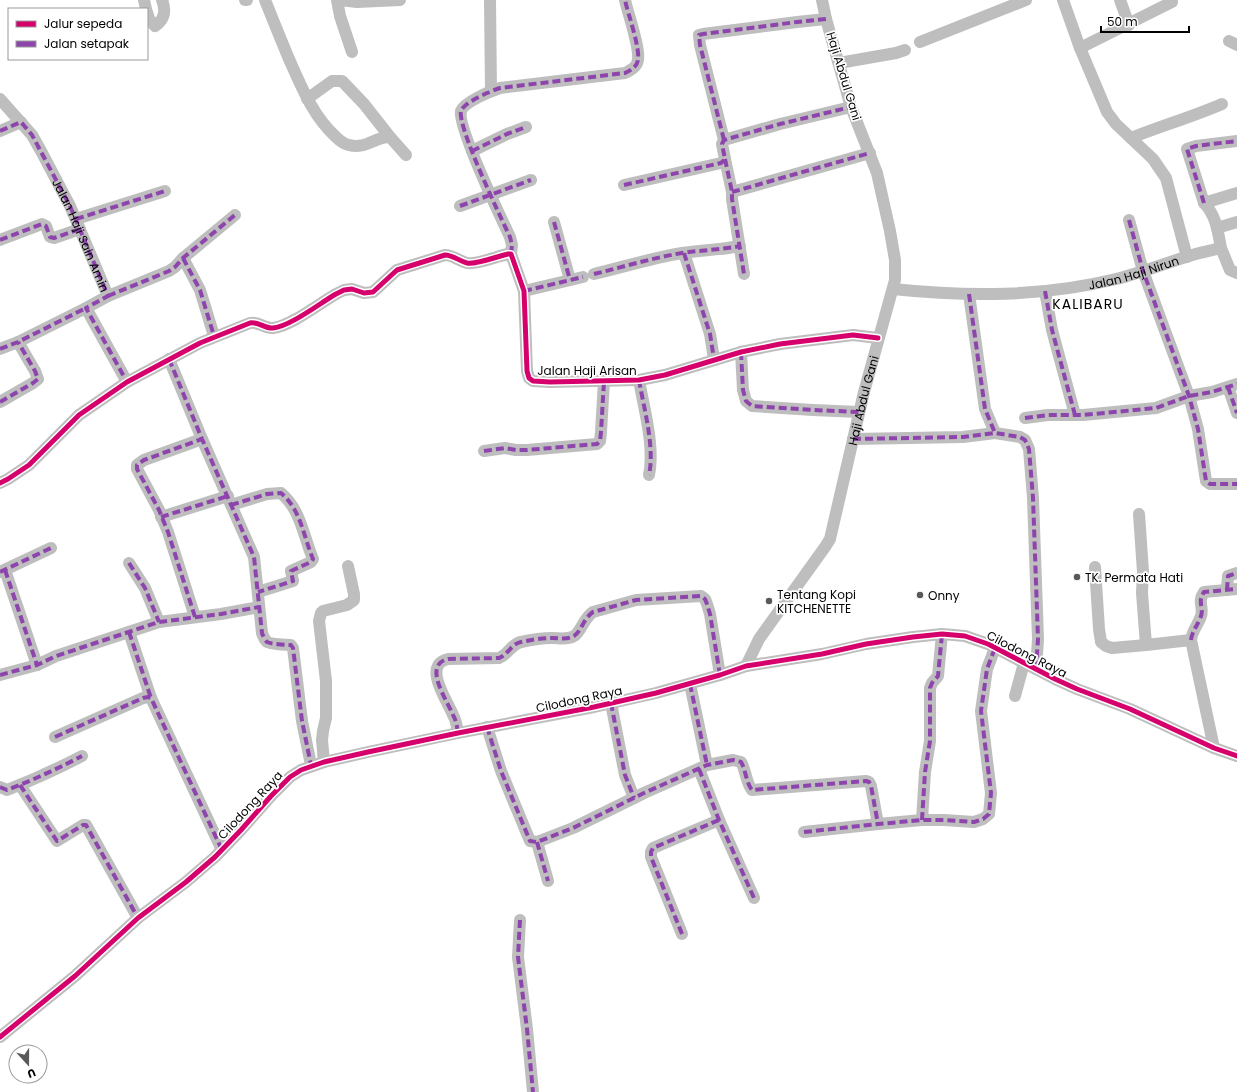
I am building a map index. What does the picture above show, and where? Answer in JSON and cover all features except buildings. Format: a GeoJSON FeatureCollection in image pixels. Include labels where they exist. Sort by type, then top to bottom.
{"type":"FeatureCollection","features":[{"type":"Feature","properties":{"kind":"street"},"geometry":{"type":"LineString","coordinates":[[148,16],[155,26],[159,24],[163,19],[165,9],[162,0]]}},
{"type":"Feature","properties":{"kind":"street"},"geometry":{"type":"LineString","coordinates":[[265,0],[306,99],[326,128],[350,146],[363,146],[386,137],[390,137]]}},
{"type":"Feature","properties":{"kind":"street"},"geometry":{"type":"LineString","coordinates":[[352,52],[340,16],[339,0],[345,2],[400,0]]}},
{"type":"Feature","properties":{"kind":"street"},"geometry":{"type":"LineString","coordinates":[[490,0],[491,91]]}},
{"type":"Feature","properties":{"kind":"street","name":"Jalan Haji Arisan"},"geometry":{"type":"LineString","coordinates":[[625,0],[638,50],[638,60],[635,68],[625,73],[500,88],[491,91],[464,106],[461,112],[461,120],[472,151],[510,237],[512,250],[511,254],[524,291],[527,371],[529,378],[533,381],[550,382],[639,380],[665,375],[741,352],[780,344],[853,335],[878,338]]}},
{"type":"Feature","properties":{"kind":"street","name":"Haji Abdul Gani"},"geometry":{"type":"LineString","coordinates":[[746,666],[760,639],[830,539],[859,412],[895,280],[895,260],[877,173],[852,108],[826,19],[822,0]]}},
{"type":"Feature","properties":{"kind":"street"},"geometry":{"type":"LineString","coordinates":[[920,42],[1026,0]]}},
{"type":"Feature","properties":{"kind":"street"},"geometry":{"type":"LineString","coordinates":[[1063,0],[1080,48],[1107,112],[1116,124],[1153,159],[1166,178],[1187,256]]}},
{"type":"Feature","properties":{"kind":"street"},"geometry":{"type":"LineString","coordinates":[[1120,0],[1129,25]]}},
{"type":"Feature","properties":{"kind":"street"},"geometry":{"type":"LineString","coordinates":[[1080,48],[1129,25],[1172,2]]}},
{"type":"Feature","properties":{"kind":"street"},"geometry":{"type":"LineString","coordinates":[[744,274],[732,192],[722,144],[724,140],[700,45],[699,35],[826,19]]}},
{"type":"Feature","properties":{"kind":"street"},"geometry":{"type":"LineString","coordinates":[[839,63],[896,53],[905,50]]}},
{"type":"Feature","properties":{"kind":"street"},"geometry":{"type":"LineString","coordinates":[[306,99],[332,81],[342,81],[364,104],[406,155]]}},
{"type":"Feature","properties":{"kind":"street","name":"Jalan Haji Sain Amin"},"geometry":{"type":"LineString","coordinates":[[0,99],[21,122],[41,151],[78,224],[108,296],[18,342],[0,349]]}},
{"type":"Feature","properties":{"kind":"street"},"geometry":{"type":"LineString","coordinates":[[1131,138],[1200,114],[1222,104]]}},
{"type":"Feature","properties":{"kind":"street"},"geometry":{"type":"LineString","coordinates":[[724,140],[780,124],[852,108]]}},
{"type":"Feature","properties":{"kind":"street"},"geometry":{"type":"LineString","coordinates":[[0,131],[21,122]]}},
{"type":"Feature","properties":{"kind":"street"},"geometry":{"type":"LineString","coordinates":[[472,151],[507,134],[526,127]]}},
{"type":"Feature","properties":{"kind":"street"},"geometry":{"type":"LineString","coordinates":[[1237,141],[1196,146],[1187,149],[1204,203],[1210,210],[1217,228],[1221,248],[1230,270],[1237,273]]}},
{"type":"Feature","properties":{"kind":"street"},"geometry":{"type":"LineString","coordinates":[[732,192],[870,153]]}},
{"type":"Feature","properties":{"kind":"street"},"geometry":{"type":"LineString","coordinates":[[624,186],[721,163],[724,162],[725,159]]}},
{"type":"Feature","properties":{"kind":"street"},"geometry":{"type":"LineString","coordinates":[[460,206],[531,180]]}},
{"type":"Feature","properties":{"kind":"street"},"geometry":{"type":"LineString","coordinates":[[0,240],[42,224],[46,226],[50,238],[54,238],[78,224],[165,191]]}},
{"type":"Feature","properties":{"kind":"street"},"geometry":{"type":"LineString","coordinates":[[1204,203],[1237,193]]}},
{"type":"Feature","properties":{"kind":"street"},"geometry":{"type":"LineString","coordinates":[[108,296],[169,271],[236,215]]}},
{"type":"Feature","properties":{"kind":"street"},"geometry":{"type":"LineString","coordinates":[[1129,220],[1144,271],[1189,396],[1198,429],[1206,481],[1210,484],[1237,484]]}},
{"type":"Feature","properties":{"kind":"street"},"geometry":{"type":"LineString","coordinates":[[554,222],[570,280]]}},
{"type":"Feature","properties":{"kind":"street"},"geometry":{"type":"LineString","coordinates":[[1217,228],[1237,222]]}},
{"type":"Feature","properties":{"kind":"street"},"geometry":{"type":"LineString","coordinates":[[524,291],[684,253],[720,250],[740,246]]}},
{"type":"Feature","properties":{"kind":"street","name":"Jalan Haji Nirun"},"geometry":{"type":"LineString","coordinates":[[893,289],[933,293],[1012,294],[1078,287],[1116,279],[1187,256],[1221,248]]}},
{"type":"Feature","properties":{"kind":"street"},"geometry":{"type":"LineString","coordinates":[[684,253],[710,334],[714,359]]}},
{"type":"Feature","properties":{"kind":"street"},"geometry":{"type":"LineString","coordinates":[[0,483],[29,465],[79,415],[127,382],[214,336],[254,322],[268,328],[281,326],[344,290],[352,289],[364,293],[373,292],[397,270],[438,257],[450,255],[466,263],[473,263],[511,254]]}},
{"type":"Feature","properties":{"kind":"street"},"geometry":{"type":"LineString","coordinates":[[183,258],[200,290],[214,336]]}},
{"type":"Feature","properties":{"kind":"street"},"geometry":{"type":"LineString","coordinates":[[1046,291],[1052,330],[1075,415]]}},
{"type":"Feature","properties":{"kind":"street"},"geometry":{"type":"LineString","coordinates":[[969,294],[986,409],[995,433]]}},
{"type":"Feature","properties":{"kind":"street"},"geometry":{"type":"LineString","coordinates":[[86,308],[127,382]]}},
{"type":"Feature","properties":{"kind":"street"},"geometry":{"type":"LineString","coordinates":[[0,402],[38,379],[18,342]]}},
{"type":"Feature","properties":{"kind":"street"},"geometry":{"type":"LineString","coordinates":[[741,352],[743,390],[746,402],[752,406],[859,412]]}},
{"type":"Feature","properties":{"kind":"street"},"geometry":{"type":"LineString","coordinates":[[170,359],[202,439],[254,557],[262,633],[267,642],[291,645],[293,648],[302,721],[311,765]]}},
{"type":"Feature","properties":{"kind":"street"},"geometry":{"type":"LineString","coordinates":[[639,380],[651,453],[649,475]]}},
{"type":"Feature","properties":{"kind":"street"},"geometry":{"type":"LineString","coordinates":[[484,451],[505,448],[527,450],[597,444],[600,440],[601,432],[604,381]]}},
{"type":"Feature","properties":{"kind":"street"},"geometry":{"type":"LineString","coordinates":[[1025,418],[1156,408],[1189,396],[1212,392],[1232,385],[1237,413]]}},
{"type":"Feature","properties":{"kind":"street"},"geometry":{"type":"LineString","coordinates":[[853,439],[963,437],[995,433],[1020,437],[1024,440],[1029,448],[1033,504],[1037,631],[1036,669]]}},
{"type":"Feature","properties":{"kind":"street"},"geometry":{"type":"LineString","coordinates":[[195,617],[168,532],[162,517],[136,469],[137,465],[144,460],[202,439]]}},
{"type":"Feature","properties":{"kind":"street"},"geometry":{"type":"LineString","coordinates":[[162,517],[230,501],[281,493],[289,500],[298,514],[313,560],[290,572],[293,581],[258,592]]}},
{"type":"Feature","properties":{"kind":"street"},"geometry":{"type":"LineString","coordinates":[[1138,514],[1143,572],[1142,593],[1146,645]]}},
{"type":"Feature","properties":{"kind":"street"},"geometry":{"type":"LineString","coordinates":[[37,665],[2,571],[51,548]]}},
{"type":"Feature","properties":{"kind":"street"},"geometry":{"type":"LineString","coordinates":[[129,563],[144,588],[159,622]]}},
{"type":"Feature","properties":{"kind":"street"},"geometry":{"type":"LineString","coordinates":[[327,761],[322,740],[326,718],[326,681],[320,621],[321,613],[324,611],[347,605],[354,600],[348,566]]}},
{"type":"Feature","properties":{"kind":"street"},"geometry":{"type":"LineString","coordinates":[[1095,567],[1099,629],[1101,642],[1106,646],[1112,648],[1191,640]]}},
{"type":"Feature","properties":{"kind":"street"},"geometry":{"type":"LineString","coordinates":[[1214,748],[1191,635],[1202,615],[1200,597],[1204,592],[1232,590],[1228,576],[1237,573]]}},
{"type":"Feature","properties":{"kind":"street"},"geometry":{"type":"LineString","coordinates":[[458,733],[453,714],[441,690],[437,678],[438,664],[442,660],[448,658],[499,658],[506,654],[513,645],[520,642],[551,638],[571,638],[576,635],[587,616],[593,612],[636,600],[701,596],[705,599],[710,614],[720,675]]}},
{"type":"Feature","properties":{"kind":"street"},"geometry":{"type":"LineString","coordinates":[[0,675],[37,665],[56,656],[159,622],[221,614],[259,607]]}},
{"type":"Feature","properties":{"kind":"street"},"geometry":{"type":"LineString","coordinates":[[129,632],[151,698],[222,850]]}},
{"type":"Feature","properties":{"kind":"street"},"geometry":{"type":"LineString","coordinates":[[922,820],[925,772],[930,741],[930,688],[938,676],[942,634]]}},
{"type":"Feature","properties":{"kind":"street","name":"Cilodong Raya"},"geometry":{"type":"LineString","coordinates":[[0,1037],[75,976],[138,918],[186,882],[222,850],[290,777],[311,765],[327,761],[487,727],[611,703],[690,684],[746,666],[822,654],[866,644],[942,634],[966,636],[977,639],[1077,690],[1130,709],[1214,748],[1237,756]]}},
{"type":"Feature","properties":{"kind":"street"},"geometry":{"type":"LineString","coordinates":[[804,832],[922,820],[974,822],[983,819],[989,814],[991,793],[982,711],[987,669],[995,648]]}},
{"type":"Feature","properties":{"kind":"street"},"geometry":{"type":"LineString","coordinates":[[1015,696],[1024,664]]}},
{"type":"Feature","properties":{"kind":"street"},"geometry":{"type":"LineString","coordinates":[[690,684],[703,767],[719,820],[754,898]]}},
{"type":"Feature","properties":{"kind":"street"},"geometry":{"type":"LineString","coordinates":[[55,737],[143,698],[151,698]]}},
{"type":"Feature","properties":{"kind":"street"},"geometry":{"type":"LineString","coordinates":[[611,703],[626,774],[634,798]]}},
{"type":"Feature","properties":{"kind":"street"},"geometry":{"type":"LineString","coordinates":[[487,727],[501,771],[530,841],[537,842],[573,828],[634,798],[703,767],[733,760],[741,762],[752,790],[866,781],[869,782],[878,824]]}},
{"type":"Feature","properties":{"kind":"street"},"geometry":{"type":"LineString","coordinates":[[0,787],[7,790],[48,774],[82,756]]}},
{"type":"Feature","properties":{"kind":"street"},"geometry":{"type":"LineString","coordinates":[[20,785],[57,841],[83,825],[86,825],[138,918]]}},
{"type":"Feature","properties":{"kind":"street"},"geometry":{"type":"LineString","coordinates":[[682,934],[651,857],[651,852],[653,848],[719,820]]}},
{"type":"Feature","properties":{"kind":"street"},"geometry":{"type":"LineString","coordinates":[[537,842],[548,881]]}},
{"type":"Feature","properties":{"kind":"street"},"geometry":{"type":"LineString","coordinates":[[520,920],[518,957],[533,1092]]}},
{"type":"Feature","properties":{"kind":"marked path"},"geometry":{"type":"LineString","coordinates":[[511,254],[512,245],[510,237],[489,193],[472,152],[462,120],[461,111],[472,101],[484,94],[500,88],[625,73],[631,69],[635,66],[638,60],[638,54],[636,39],[625,0]]}},
{"type":"Feature","properties":{"kind":"marked path"},"geometry":{"type":"LineString","coordinates":[[724,140],[700,45],[699,35],[826,19]]}},
{"type":"Feature","properties":{"kind":"marked path"},"geometry":{"type":"LineString","coordinates":[[624,185],[721,163],[725,159],[722,144],[724,140],[780,124],[851,107]]}},
{"type":"Feature","properties":{"kind":"marked path"},"geometry":{"type":"LineString","coordinates":[[0,131],[21,122],[32,135],[70,206],[108,296],[86,308],[127,382]]}},
{"type":"Feature","properties":{"kind":"marked path"},"geometry":{"type":"LineString","coordinates":[[472,151],[507,134],[526,127]]}},
{"type":"Feature","properties":{"kind":"marked path"},"geometry":{"type":"LineString","coordinates":[[1204,203],[1187,149],[1196,146],[1237,141]]}},
{"type":"Feature","properties":{"kind":"marked path"},"geometry":{"type":"LineString","coordinates":[[732,192],[870,153]]}},
{"type":"Feature","properties":{"kind":"marked path"},"geometry":{"type":"LineString","coordinates":[[725,159],[732,192],[744,274]]}},
{"type":"Feature","properties":{"kind":"marked path"},"geometry":{"type":"LineString","coordinates":[[460,206],[531,180]]}},
{"type":"Feature","properties":{"kind":"marked path"},"geometry":{"type":"LineString","coordinates":[[76,219],[165,191]]}},
{"type":"Feature","properties":{"kind":"marked path"},"geometry":{"type":"LineString","coordinates":[[108,296],[169,271],[235,215]]}},
{"type":"Feature","properties":{"kind":"marked path"},"geometry":{"type":"LineString","coordinates":[[1129,220],[1143,271],[1189,396],[1198,429],[1206,481],[1210,484],[1237,484]]}},
{"type":"Feature","properties":{"kind":"marked path"},"geometry":{"type":"LineString","coordinates":[[554,222],[570,280]]}},
{"type":"Feature","properties":{"kind":"marked path"},"geometry":{"type":"LineString","coordinates":[[0,240],[42,224],[46,226],[50,237],[54,238],[80,229]]}},
{"type":"Feature","properties":{"kind":"marked path"},"geometry":{"type":"LineString","coordinates":[[594,274],[671,255],[740,246]]}},
{"type":"Feature","properties":{"kind":"marked path"},"geometry":{"type":"LineString","coordinates":[[684,253],[710,334],[714,359]]}},
{"type":"Feature","properties":{"kind":"marked path"},"geometry":{"type":"LineString","coordinates":[[183,258],[200,290],[214,336]]}},
{"type":"Feature","properties":{"kind":"marked path"},"geometry":{"type":"LineString","coordinates":[[524,291],[583,277]]}},
{"type":"Feature","properties":{"kind":"marked path"},"geometry":{"type":"LineString","coordinates":[[1045,291],[1052,330],[1075,415]]}},
{"type":"Feature","properties":{"kind":"marked path"},"geometry":{"type":"LineString","coordinates":[[969,294],[985,409],[995,433]]}},
{"type":"Feature","properties":{"kind":"marked path"},"geometry":{"type":"LineString","coordinates":[[0,349],[18,342],[86,308]]}},
{"type":"Feature","properties":{"kind":"marked path"},"geometry":{"type":"LineString","coordinates":[[0,402],[38,379],[18,342]]}},
{"type":"Feature","properties":{"kind":"marked path"},"geometry":{"type":"LineString","coordinates":[[741,352],[743,390],[746,401],[752,406],[859,412]]}},
{"type":"Feature","properties":{"kind":"marked path"},"geometry":{"type":"LineString","coordinates":[[169,359],[202,439],[254,557],[262,633],[267,642],[291,645],[293,648],[302,721],[311,765]]}},
{"type":"Feature","properties":{"kind":"marked path"},"geometry":{"type":"LineString","coordinates":[[639,380],[650,440],[651,452],[649,475]]}},
{"type":"Feature","properties":{"kind":"marked path"},"geometry":{"type":"LineString","coordinates":[[484,451],[505,448],[527,450],[597,444],[600,441],[604,381]]}},
{"type":"Feature","properties":{"kind":"marked path"},"geometry":{"type":"LineString","coordinates":[[1025,418],[1048,415],[1083,415],[1156,408],[1189,396],[1212,392],[1237,384]]}},
{"type":"Feature","properties":{"kind":"marked path"},"geometry":{"type":"LineString","coordinates":[[1228,387],[1237,413]]}},
{"type":"Feature","properties":{"kind":"marked path"},"geometry":{"type":"LineString","coordinates":[[853,439],[963,437],[995,433],[1020,437],[1025,440],[1029,449],[1033,498],[1038,639],[1036,669]]}},
{"type":"Feature","properties":{"kind":"marked path"},"geometry":{"type":"LineString","coordinates":[[195,617],[168,532],[159,510],[137,469],[137,465],[144,460],[202,439]]}},
{"type":"Feature","properties":{"kind":"marked path"},"geometry":{"type":"LineString","coordinates":[[231,505],[267,494],[281,493],[293,507],[301,523],[313,559],[311,562],[291,571],[293,581],[258,592]]}},
{"type":"Feature","properties":{"kind":"marked path"},"geometry":{"type":"LineString","coordinates":[[161,517],[228,496]]}},
{"type":"Feature","properties":{"kind":"marked path"},"geometry":{"type":"LineString","coordinates":[[0,572],[51,548]]}},
{"type":"Feature","properties":{"kind":"marked path"},"geometry":{"type":"LineString","coordinates":[[129,563],[145,588],[159,622]]}},
{"type":"Feature","properties":{"kind":"marked path"},"geometry":{"type":"LineString","coordinates":[[5,570],[37,665]]}},
{"type":"Feature","properties":{"kind":"marked path"},"geometry":{"type":"LineString","coordinates":[[1227,590],[1228,576],[1237,573]]}},
{"type":"Feature","properties":{"kind":"marked path"},"geometry":{"type":"LineString","coordinates":[[1191,640],[1202,613],[1201,599],[1204,592],[1237,589]]}},
{"type":"Feature","properties":{"kind":"marked path"},"geometry":{"type":"LineString","coordinates":[[458,733],[455,719],[438,684],[437,668],[441,663],[448,659],[499,658],[521,642],[544,638],[571,637],[579,632],[587,618],[593,612],[636,600],[701,596],[705,599],[710,614],[720,675]]}},
{"type":"Feature","properties":{"kind":"marked path"},"geometry":{"type":"LineString","coordinates":[[0,675],[37,665],[56,656],[159,622],[221,614],[259,607]]}},
{"type":"Feature","properties":{"kind":"marked path"},"geometry":{"type":"LineString","coordinates":[[129,632],[151,698]]}},
{"type":"Feature","properties":{"kind":"marked path"},"geometry":{"type":"LineString","coordinates":[[922,820],[925,772],[930,741],[930,688],[938,676],[942,634]]}},
{"type":"Feature","properties":{"kind":"marked path"},"geometry":{"type":"LineString","coordinates":[[804,832],[922,820],[974,822],[983,819],[989,814],[991,793],[981,711],[987,669],[995,648]]}},
{"type":"Feature","properties":{"kind":"marked path"},"geometry":{"type":"LineString","coordinates":[[690,684],[707,765]]}},
{"type":"Feature","properties":{"kind":"marked path"},"geometry":{"type":"LineString","coordinates":[[55,737],[143,698],[151,698],[222,850]]}},
{"type":"Feature","properties":{"kind":"marked path"},"geometry":{"type":"LineString","coordinates":[[611,703],[625,775],[634,798]]}},
{"type":"Feature","properties":{"kind":"marked path"},"geometry":{"type":"LineString","coordinates":[[487,727],[501,771],[530,841],[537,842],[573,828],[644,793],[707,765],[733,760],[741,762],[748,784],[752,790],[866,781],[869,782],[878,824]]}},
{"type":"Feature","properties":{"kind":"marked path"},"geometry":{"type":"LineString","coordinates":[[0,787],[7,790],[82,756]]}},
{"type":"Feature","properties":{"kind":"marked path"},"geometry":{"type":"LineString","coordinates":[[699,769],[719,820],[754,898]]}},
{"type":"Feature","properties":{"kind":"marked path"},"geometry":{"type":"LineString","coordinates":[[20,785],[57,841],[83,825],[86,825],[138,918]]}},
{"type":"Feature","properties":{"kind":"marked path"},"geometry":{"type":"LineString","coordinates":[[682,934],[651,857],[651,852],[653,848],[719,820]]}},
{"type":"Feature","properties":{"kind":"marked path"},"geometry":{"type":"LineString","coordinates":[[537,842],[548,881]]}},
{"type":"Feature","properties":{"kind":"marked path"},"geometry":{"type":"LineString","coordinates":[[520,920],[518,957],[533,1092]]}},
{"type":"Feature","properties":{"kind":"cycle path"},"geometry":{"type":"LineString","coordinates":[[0,483],[29,465],[79,415],[127,382],[200,343],[250,323],[256,323],[270,328],[280,326],[297,319],[344,290],[352,289],[364,293],[373,292],[397,270],[445,255],[471,263],[481,262],[511,254],[524,291],[527,371],[529,378],[533,381],[639,380],[665,375],[741,352],[780,344],[853,335],[878,338]]}},
{"type":"Feature","properties":{"kind":"cycle path"},"geometry":{"type":"LineString","coordinates":[[0,1037],[75,976],[138,918],[186,882],[215,857],[271,796],[290,777],[301,770],[324,762],[368,752],[594,707],[656,693],[746,666],[913,637],[942,634],[965,636],[988,644],[1077,689],[1130,709],[1214,748],[1237,756]]}},
{"type":"Feature","properties":{"kind":"place","name":"TK. Permata Hati"},"geometry":{"type":"Point","coordinates":[1077,577]}},
{"type":"Feature","properties":{"kind":"place","name":"Onny"},"geometry":{"type":"Point","coordinates":[920,595]}},
{"type":"Feature","properties":{"kind":"place","name":"Tentang Kopi KITCHENETTE"},"geometry":{"type":"Point","coordinates":[769,601]}},
{"type":"Feature","properties":{"kind":"district","name":"KALIBARU"},"geometry":{"type":"Point","coordinates":[1088,304]}}]}
